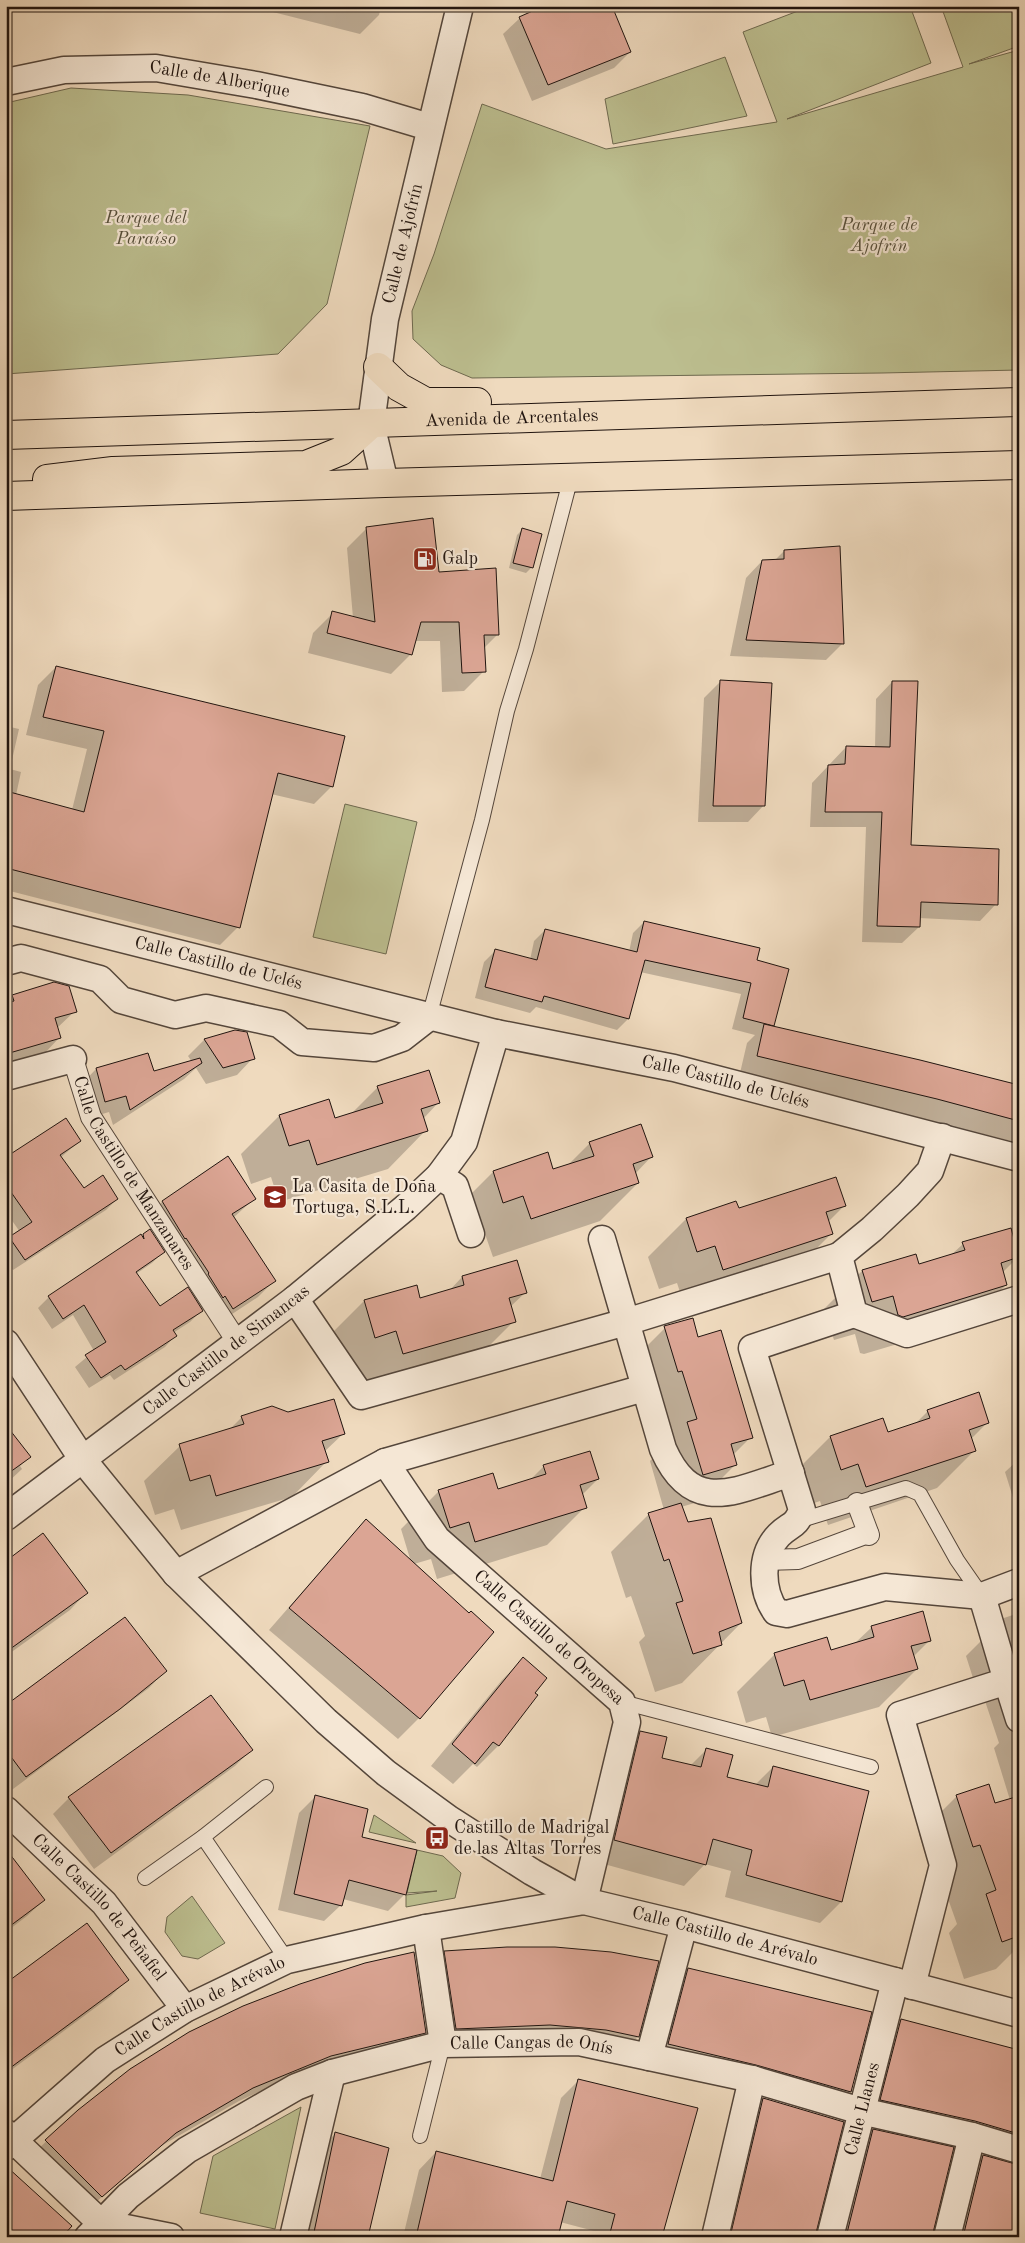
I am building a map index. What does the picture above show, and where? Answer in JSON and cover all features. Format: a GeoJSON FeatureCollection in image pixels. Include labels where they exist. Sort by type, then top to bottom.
{"type":"FeatureCollection","features":[{"type":"Feature","properties":{"kind":"main road"},"geometry":{"type":"LineString","coordinates":[[378,367],[399,387],[426,402],[565,400],[586,416]]}},
{"type":"Feature","properties":{"kind":"main road","name":"Avenida de Arcentales"},"geometry":{"type":"LineString","coordinates":[[6,435],[1019,402]]}},
{"type":"Feature","properties":{"kind":"main road"},"geometry":{"type":"LineString","coordinates":[[8,496],[49,478],[113,471],[306,465],[341,451],[371,424]]}},
{"type":"Feature","properties":{"kind":"main road"},"geometry":{"type":"LineString","coordinates":[[8,496],[571,477],[1019,465]]}},
{"type":"Feature","properties":{"kind":"street","name":"Calle de Ajofrín"},"geometry":{"type":"LineString","coordinates":[[385,483],[371,424],[386,312],[429,126],[460,6]]}},
{"type":"Feature","properties":{"kind":"street","name":"Calle de Alberique"},"geometry":{"type":"LineString","coordinates":[[6,82],[64,70],[156,68],[256,85],[362,107],[429,126]]}},
{"type":"Feature","properties":{"kind":"street","name":"Calle Castillo de Uclés"},"geometry":{"type":"LineString","coordinates":[[6,910],[496,1033],[674,1068],[1019,1158]]}},
{"type":"Feature","properties":{"kind":"street"},"geometry":{"type":"LineString","coordinates":[[6,962],[20,958],[100,979],[121,1000],[175,1015],[206,1008],[279,1024],[302,1042],[374,1048],[402,1038],[429,1017]]}},
{"type":"Feature","properties":{"kind":"street","name":"Calle Castillo de Simancas"},"geometry":{"type":"LineString","coordinates":[[6,1517],[238,1344],[406,1207],[439,1176],[464,1142],[496,1033]]}},
{"type":"Feature","properties":{"kind":"street","name":"Calle Castillo de Manzanares"},"geometry":{"type":"LineString","coordinates":[[6,1078],[73,1059],[91,1116],[238,1344]]}},
{"type":"Feature","properties":{"kind":"street"},"geometry":{"type":"LineString","coordinates":[[295,1299],[361,1396],[626,1322],[838,1256],[872,1230],[930,1171],[942,1137]]}},
{"type":"Feature","properties":{"kind":"street"},"geometry":{"type":"LineString","coordinates":[[439,1176],[455,1186],[471,1234]]}},
{"type":"Feature","properties":{"kind":"street"},"geometry":{"type":"LineString","coordinates":[[602,1239],[663,1449],[670,1465],[683,1482],[706,1492],[725,1493],[791,1473]]}},
{"type":"Feature","properties":{"kind":"street"},"geometry":{"type":"LineString","coordinates":[[838,1256],[854,1314]]}},
{"type":"Feature","properties":{"kind":"street"},"geometry":{"type":"LineString","coordinates":[[1019,1300],[906,1334],[854,1314],[752,1348],[791,1473],[800,1516],[777,1536],[765,1560],[764,1578],[768,1600],[776,1612],[787,1614],[885,1587],[982,1596],[1019,1582]]}},
{"type":"Feature","properties":{"kind":"street"},"geometry":{"type":"LineString","coordinates":[[8,1350],[84,1460],[176,1574],[326,1721],[386,1774],[485,1842],[584,1901]]}},
{"type":"Feature","properties":{"kind":"street"},"geometry":{"type":"LineString","coordinates":[[176,1574],[385,1462],[644,1388]]}},
{"type":"Feature","properties":{"kind":"street","name":"Calle Castillo de Oropesa"},"geometry":{"type":"LineString","coordinates":[[385,1462],[436,1539],[622,1702],[627,1722],[584,1901]]}},
{"type":"Feature","properties":{"kind":"street"},"geometry":{"type":"LineString","coordinates":[[765,1560],[798,1559],[869,1534],[857,1503]]}},
{"type":"Feature","properties":{"kind":"street"},"geometry":{"type":"LineString","coordinates":[[982,1596],[1019,1719]]}},
{"type":"Feature","properties":{"kind":"street"},"geometry":{"type":"LineString","coordinates":[[903,1983],[943,1866],[900,1715],[1007,1681]]}},
{"type":"Feature","properties":{"kind":"street","name":"Calle Castillo de Peñafiel"},"geometry":{"type":"LineString","coordinates":[[6,1810],[104,1902],[185,2009]]}},
{"type":"Feature","properties":{"kind":"street","name":"Calle Castillo de Arévalo"},"geometry":{"type":"LineString","coordinates":[[9,2140],[105,2060],[185,2009],[287,1960],[426,1928],[584,1901],[684,1925],[1019,2014]]}},
{"type":"Feature","properties":{"kind":"street"},"geometry":{"type":"LineString","coordinates":[[649,2057],[684,1925]]}},
{"type":"Feature","properties":{"kind":"street"},"geometry":{"type":"LineString","coordinates":[[426,1928],[443,2044]]}},
{"type":"Feature","properties":{"kind":"street","name":"Calle Llanes"},"geometry":{"type":"LineString","coordinates":[[830,2237],[861,2111],[903,1983]]}},
{"type":"Feature","properties":{"kind":"street","name":"Calle Cangas de Onís"},"geometry":{"type":"LineString","coordinates":[[95,2230],[128,2196],[187,2150],[296,2087],[332,2073],[443,2044],[579,2042],[752,2079],[861,2111],[972,2136],[1019,2150]]}},
{"type":"Feature","properties":{"kind":"street"},"geometry":{"type":"LineString","coordinates":[[293,2237],[332,2073]]}},
{"type":"Feature","properties":{"kind":"street"},"geometry":{"type":"LineString","coordinates":[[715,2237],[752,2079]]}},
{"type":"Feature","properties":{"kind":"street"},"geometry":{"type":"LineString","coordinates":[[947,2237],[972,2136]]}},
{"type":"Feature","properties":{"kind":"street"},"geometry":{"type":"LineString","coordinates":[[9,2140],[95,2230],[122,2225],[171,2237]]}},
{"type":"Feature","properties":{"kind":"lane"},"geometry":{"type":"LineString","coordinates":[[429,1017],[482,820],[507,711],[526,649],[571,477]]}},
{"type":"Feature","properties":{"kind":"lane"},"geometry":{"type":"LineString","coordinates":[[800,1516],[857,1503],[906,1488],[920,1494],[958,1560],[982,1596]]}},
{"type":"Feature","properties":{"kind":"lane"},"geometry":{"type":"LineString","coordinates":[[622,1702],[870,1767]]}},
{"type":"Feature","properties":{"kind":"lane"},"geometry":{"type":"LineString","coordinates":[[145,1878],[203,1837],[266,1787]]}},
{"type":"Feature","properties":{"kind":"lane"},"geometry":{"type":"LineString","coordinates":[[203,1837],[287,1960]]}},
{"type":"Feature","properties":{"kind":"lane"},"geometry":{"type":"LineString","coordinates":[[420,2136],[443,2044]]}},
{"type":"Feature","properties":{"kind":"green space","name":"Parque de Ajofrín"},"geometry":{"type":"Polygon","coordinates":[[[811,6],[910,6],[931,63],[787,119],[963,67],[941,6],[1014,6],[1019,20],[1019,46],[969,64],[1019,50],[1019,370],[472,378],[441,365],[413,339],[412,311],[434,254],[482,104],[606,149],[777,122],[743,32],[811,6]]]}},
{"type":"Feature","properties":{"kind":"green space"},"geometry":{"type":"Polygon","coordinates":[[[725,57],[747,116],[613,144],[605,99],[725,57]]]}},
{"type":"Feature","properties":{"kind":"green space","name":"Parque del Paraíso"},"geometry":{"type":"Polygon","coordinates":[[[71,88],[188,95],[370,126],[327,304],[278,354],[6,374],[6,103],[71,88]]]}},
{"type":"Feature","properties":{"kind":"green space"},"geometry":{"type":"Polygon","coordinates":[[[345,804],[417,822],[386,954],[313,937],[345,804]]]}},
{"type":"Feature","properties":{"kind":"green space"},"geometry":{"type":"Polygon","coordinates":[[[374,1815],[416,1843],[369,1832],[374,1815]]]}},
{"type":"Feature","properties":{"kind":"green space"},"geometry":{"type":"Polygon","coordinates":[[[417,1850],[443,1856],[461,1873],[455,1898],[406,1907],[406,1895],[437,1891],[407,1893],[417,1850]]]}},
{"type":"Feature","properties":{"kind":"green space"},"geometry":{"type":"Polygon","coordinates":[[[192,1896],[225,1943],[198,1959],[182,1956],[165,1932],[167,1917],[192,1896]]]}},
{"type":"Feature","properties":{"kind":"green space"},"geometry":{"type":"Polygon","coordinates":[[[301,2107],[275,2229],[200,2213],[213,2156],[301,2107]]]}},
{"type":"Feature","properties":{"kind":"building"},"geometry":{"type":"Polygon","coordinates":[[[544,6],[612,6],[631,52],[548,85],[519,17],[544,6]]]}},
{"type":"Feature","properties":{"kind":"building"},"geometry":{"type":"Polygon","coordinates":[[[433,518],[439,572],[496,568],[499,635],[484,635],[486,672],[462,673],[459,622],[421,622],[412,655],[327,633],[332,611],[375,622],[366,527],[433,518]]]}},
{"type":"Feature","properties":{"kind":"building"},"geometry":{"type":"Polygon","coordinates":[[[522,528],[542,534],[533,568],[513,563],[522,528]]]}},
{"type":"Feature","properties":{"kind":"building"},"geometry":{"type":"Polygon","coordinates":[[[840,546],[844,644],[746,640],[762,560],[784,559],[784,550],[840,546]]]}},
{"type":"Feature","properties":{"kind":"building"},"geometry":{"type":"Polygon","coordinates":[[[56,666],[345,736],[333,787],[278,773],[240,928],[6,868],[6,791],[84,812],[104,731],[43,717],[56,666]]]}},
{"type":"Feature","properties":{"kind":"building"},"geometry":{"type":"Polygon","coordinates":[[[720,680],[772,683],[765,806],[713,806],[720,680]]]}},
{"type":"Feature","properties":{"kind":"building"},"geometry":{"type":"Polygon","coordinates":[[[892,681],[918,681],[911,845],[999,849],[998,905],[921,902],[920,927],[877,926],[882,812],[825,812],[828,765],[845,764],[846,746],[890,747],[892,681]]]}},
{"type":"Feature","properties":{"kind":"building"},"geometry":{"type":"Polygon","coordinates":[[[644,921],[760,948],[757,960],[789,969],[774,1026],[743,1018],[751,983],[645,960],[629,1019],[544,996],[542,1002],[485,987],[495,949],[537,960],[545,929],[637,952],[644,921]]]}},
{"type":"Feature","properties":{"kind":"building"},"geometry":{"type":"Polygon","coordinates":[[[54,982],[69,986],[77,1012],[55,1018],[61,1038],[6,1054],[6,1003],[14,1001],[12,995],[54,982]]]}},
{"type":"Feature","properties":{"kind":"building"},"geometry":{"type":"Polygon","coordinates":[[[764,1024],[1019,1085],[1019,1121],[937,1099],[757,1056],[764,1024]]]}},
{"type":"Feature","properties":{"kind":"building"},"geometry":{"type":"Polygon","coordinates":[[[235,1030],[247,1032],[255,1059],[223,1068],[204,1039],[235,1030]]]}},
{"type":"Feature","properties":{"kind":"building"},"geometry":{"type":"Polygon","coordinates":[[[148,1053],[154,1071],[200,1058],[202,1063],[130,1110],[126,1096],[105,1102],[96,1068],[148,1053]]]}},
{"type":"Feature","properties":{"kind":"building"},"geometry":{"type":"Polygon","coordinates":[[[429,1070],[440,1103],[421,1109],[428,1131],[317,1165],[309,1140],[289,1146],[279,1115],[329,1099],[335,1118],[383,1103],[377,1086],[429,1070]]]}},
{"type":"Feature","properties":{"kind":"building"},"geometry":{"type":"Polygon","coordinates":[[[66,1118],[81,1141],[60,1155],[84,1188],[103,1175],[118,1199],[25,1260],[9,1237],[32,1222],[6,1185],[6,1157],[66,1118]]]}},
{"type":"Feature","properties":{"kind":"building"},"geometry":{"type":"Polygon","coordinates":[[[641,1124],[653,1157],[633,1164],[639,1183],[531,1219],[523,1196],[503,1203],[493,1171],[548,1152],[553,1169],[594,1156],[589,1142],[641,1124]]]}},
{"type":"Feature","properties":{"kind":"building"},"geometry":{"type":"Polygon","coordinates":[[[228,1156],[256,1199],[232,1214],[276,1281],[233,1309],[225,1296],[223,1298],[162,1201],[228,1156]]]}},
{"type":"Feature","properties":{"kind":"building"},"geometry":{"type":"Polygon","coordinates":[[[836,1177],[846,1206],[826,1212],[833,1234],[723,1270],[715,1246],[697,1252],[686,1218],[736,1201],[739,1208],[836,1177]]]}},
{"type":"Feature","properties":{"kind":"building"},"geometry":{"type":"Polygon","coordinates":[[[1011,1228],[1019,1257],[1001,1263],[1007,1285],[903,1317],[898,1315],[893,1296],[872,1302],[862,1270],[916,1254],[919,1264],[965,1250],[962,1242],[1011,1228]]]}},
{"type":"Feature","properties":{"kind":"building"},"geometry":{"type":"Polygon","coordinates":[[[150,1229],[165,1252],[136,1272],[160,1306],[188,1287],[203,1311],[173,1330],[177,1336],[125,1370],[121,1365],[101,1378],[85,1355],[106,1342],[84,1305],[63,1319],[48,1296],[141,1234],[144,1239],[143,1234],[150,1229]]]}},
{"type":"Feature","properties":{"kind":"building"},"geometry":{"type":"Polygon","coordinates":[[[517,1260],[527,1293],[509,1298],[516,1322],[403,1354],[396,1331],[375,1338],[364,1300],[417,1285],[420,1298],[464,1285],[462,1276],[517,1260]]]}},
{"type":"Feature","properties":{"kind":"building"},"geometry":{"type":"Polygon","coordinates":[[[693,1318],[698,1337],[721,1330],[753,1438],[731,1444],[737,1465],[703,1475],[687,1422],[697,1419],[682,1371],[678,1372],[664,1326],[693,1318]]]}},
{"type":"Feature","properties":{"kind":"building"},"geometry":{"type":"Polygon","coordinates":[[[979,1392],[989,1423],[969,1430],[976,1451],[866,1487],[858,1464],[841,1470],[830,1436],[883,1418],[888,1432],[930,1418],[927,1410],[979,1392]]]}},
{"type":"Feature","properties":{"kind":"building"},"geometry":{"type":"Polygon","coordinates":[[[334,1399],[345,1434],[322,1441],[329,1462],[216,1496],[210,1475],[190,1481],[179,1444],[244,1424],[241,1416],[272,1406],[288,1412],[334,1399]]]}},
{"type":"Feature","properties":{"kind":"building"},"geometry":{"type":"Polygon","coordinates":[[[6,1425],[31,1457],[6,1475],[6,1425]]]}},
{"type":"Feature","properties":{"kind":"building"},"geometry":{"type":"Polygon","coordinates":[[[590,1451],[599,1479],[580,1485],[587,1508],[475,1542],[469,1522],[450,1528],[438,1490],[493,1473],[498,1489],[546,1474],[543,1465],[590,1451]]]}},
{"type":"Feature","properties":{"kind":"building"},"geometry":{"type":"Polygon","coordinates":[[[681,1503],[688,1522],[711,1518],[742,1623],[719,1632],[722,1645],[693,1654],[676,1603],[683,1601],[669,1559],[664,1561],[648,1513],[681,1503]]]}},
{"type":"Feature","properties":{"kind":"building"},"geometry":{"type":"Polygon","coordinates":[[[366,1519],[469,1613],[471,1611],[494,1632],[420,1719],[289,1608],[366,1519]]]}},
{"type":"Feature","properties":{"kind":"building"},"geometry":{"type":"Polygon","coordinates":[[[43,1533],[88,1593],[6,1652],[6,1561],[43,1533]]]}},
{"type":"Feature","properties":{"kind":"building"},"geometry":{"type":"Polygon","coordinates":[[[923,1611],[931,1641],[911,1646],[918,1669],[810,1700],[804,1680],[784,1686],[774,1653],[827,1637],[831,1650],[874,1637],[871,1626],[923,1611]]]}},
{"type":"Feature","properties":{"kind":"building"},"geometry":{"type":"Polygon","coordinates":[[[125,1617],[167,1671],[120,1709],[26,1777],[6,1750],[6,1705],[125,1617]]]}},
{"type":"Feature","properties":{"kind":"building"},"geometry":{"type":"Polygon","coordinates":[[[523,1657],[547,1678],[535,1693],[538,1695],[499,1746],[493,1742],[475,1764],[452,1744],[523,1657]]]}},
{"type":"Feature","properties":{"kind":"building"},"geometry":{"type":"Polygon","coordinates":[[[211,1695],[253,1750],[111,1853],[68,1797],[211,1695]]]}},
{"type":"Feature","properties":{"kind":"building"},"geometry":{"type":"Polygon","coordinates":[[[640,1731],[667,1737],[662,1758],[701,1767],[706,1748],[733,1755],[727,1777],[768,1787],[773,1766],[869,1791],[842,1902],[746,1875],[752,1850],[713,1839],[706,1865],[614,1840],[640,1731]]]}},
{"type":"Feature","properties":{"kind":"building"},"geometry":{"type":"Polygon","coordinates":[[[989,1784],[995,1803],[1019,1796],[1019,1944],[1016,1945],[1013,1938],[1002,1942],[986,1894],[996,1890],[980,1845],[973,1847],[956,1795],[989,1784]]]}},
{"type":"Feature","properties":{"kind":"building"},"geometry":{"type":"Polygon","coordinates":[[[315,1795],[368,1809],[362,1837],[417,1850],[406,1895],[349,1880],[342,1906],[294,1894],[315,1795]]]}},
{"type":"Feature","properties":{"kind":"building"},"geometry":{"type":"Polygon","coordinates":[[[6,1849],[45,1900],[6,1929],[6,1849]]]}},
{"type":"Feature","properties":{"kind":"building"},"geometry":{"type":"Polygon","coordinates":[[[87,1923],[129,1980],[6,2071],[6,1983],[87,1923]]]}},
{"type":"Feature","properties":{"kind":"building"},"geometry":{"type":"Polygon","coordinates":[[[507,1947],[555,1947],[611,1952],[659,1961],[639,2037],[606,2030],[550,2025],[456,2029],[444,1951],[507,1947]]]}},
{"type":"Feature","properties":{"kind":"building"},"geometry":{"type":"Polygon","coordinates":[[[414,1952],[426,2033],[331,2056],[253,2088],[176,2133],[102,2197],[45,2140],[78,2110],[130,2069],[189,2032],[243,2006],[300,1984],[365,1963],[414,1952]]]}},
{"type":"Feature","properties":{"kind":"building"},"geometry":{"type":"Polygon","coordinates":[[[688,1968],[872,2012],[851,2092],[756,2065],[668,2044],[688,1968]]]}},
{"type":"Feature","properties":{"kind":"building"},"geometry":{"type":"Polygon","coordinates":[[[901,2019],[1019,2050],[1019,2134],[975,2121],[880,2100],[901,2019]]]}},
{"type":"Feature","properties":{"kind":"building"},"geometry":{"type":"Polygon","coordinates":[[[578,2079],[698,2108],[662,2237],[622,2237],[610,2233],[615,2214],[567,2201],[558,2237],[416,2237],[436,2151],[553,2181],[578,2079]]]}},
{"type":"Feature","properties":{"kind":"building"},"geometry":{"type":"Polygon","coordinates":[[[763,2098],[844,2122],[815,2237],[730,2237],[763,2098]]]}},
{"type":"Feature","properties":{"kind":"building"},"geometry":{"type":"Polygon","coordinates":[[[873,2129],[954,2147],[932,2237],[846,2237],[873,2129]]]}},
{"type":"Feature","properties":{"kind":"building"},"geometry":{"type":"Polygon","coordinates":[[[335,2132],[389,2148],[368,2237],[313,2237],[335,2132]]]}},
{"type":"Feature","properties":{"kind":"building"},"geometry":{"type":"Polygon","coordinates":[[[983,2155],[1019,2165],[1019,2237],[963,2237],[983,2155]]]}},
{"type":"Feature","properties":{"kind":"building"},"geometry":{"type":"Polygon","coordinates":[[[6,2166],[72,2226],[62,2237],[6,2237],[6,2166]]]}},
{"type":"Feature","properties":{"kind":"place","name":"Galp"},"geometry":{"type":"Point","coordinates":[425,559]}},
{"type":"Feature","properties":{"kind":"place","name":"La Casita de Doña Tortuga, S.L.L."},"geometry":{"type":"Point","coordinates":[275,1197]}},
{"type":"Feature","properties":{"kind":"place","name":"Castillo de Madrigal de las Altas Torres"},"geometry":{"type":"Point","coordinates":[437,1838]}}]}
